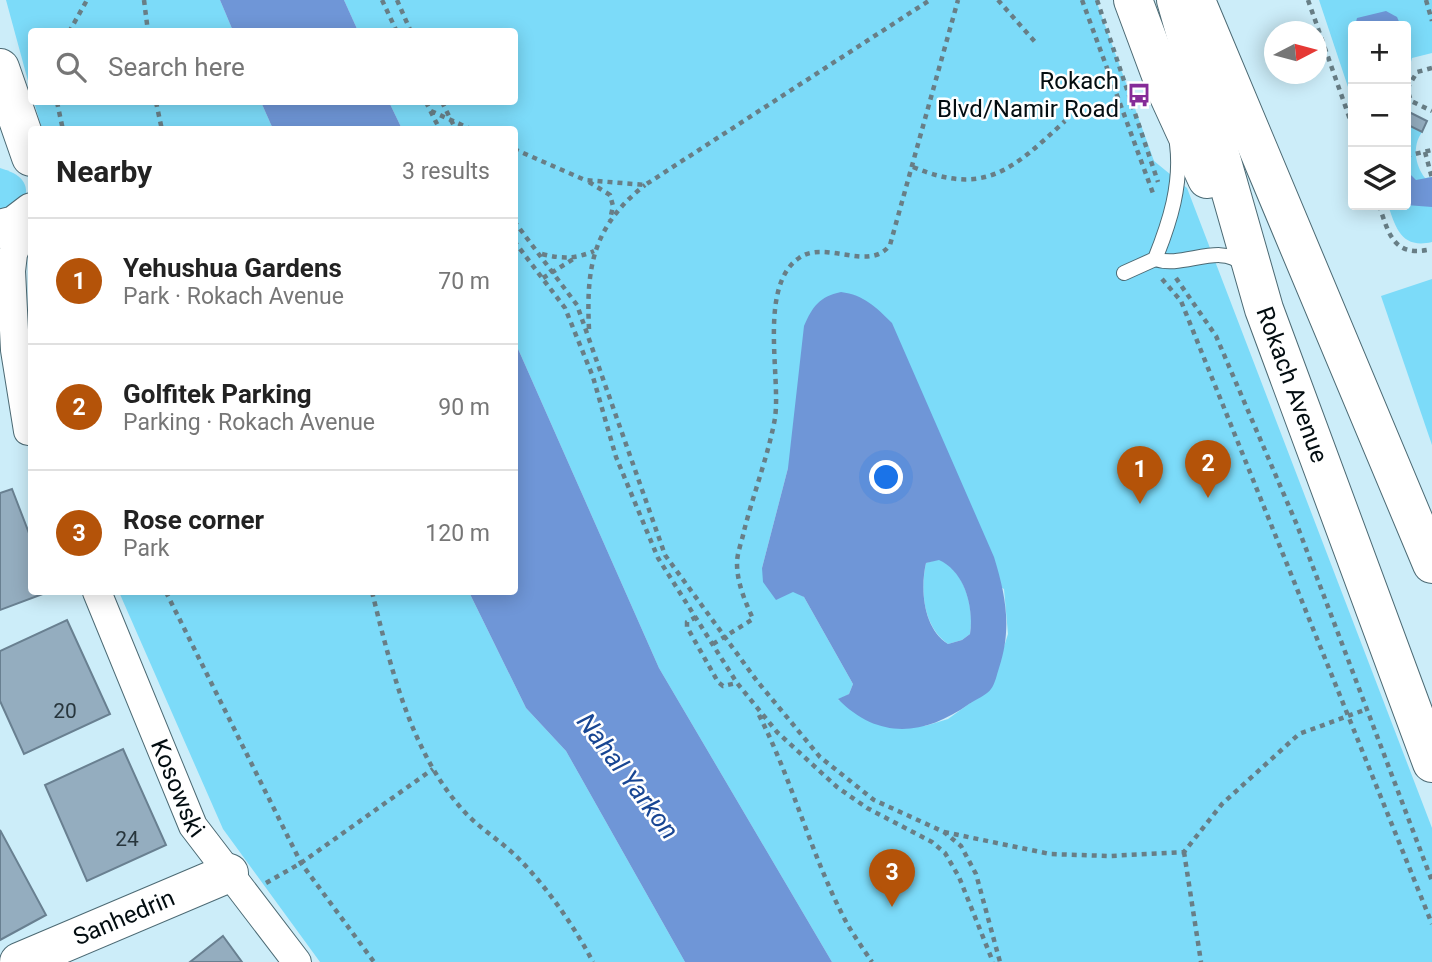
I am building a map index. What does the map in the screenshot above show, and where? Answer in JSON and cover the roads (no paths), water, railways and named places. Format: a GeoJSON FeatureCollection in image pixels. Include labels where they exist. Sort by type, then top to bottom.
{"type":"FeatureCollection","features":[{"type":"Feature","properties":{"kind":"main road"},"geometry":{"type":"LineString","coordinates":[[1133,0],[1168,94],[1264,309]]}},
{"type":"Feature","properties":{"kind":"main road","name":"Rokach Avenue"},"geometry":{"type":"LineString","coordinates":[[1176,0],[1264,309],[1432,763]]}},
{"type":"Feature","properties":{"kind":"main road"},"geometry":{"type":"LineString","coordinates":[[1196,0],[1429,556]]}},
{"type":"Feature","properties":{"kind":"main road"},"geometry":{"type":"LineString","coordinates":[[1217,0],[1429,556]]}},
{"type":"Feature","properties":{"kind":"main road"},"geometry":{"type":"LineString","coordinates":[[0,68],[28,148]]}},
{"type":"Feature","properties":{"kind":"main road"},"geometry":{"type":"LineString","coordinates":[[0,149],[28,156]]}},
{"type":"Feature","properties":{"kind":"main road","name":"Sanhedrin"},"geometry":{"type":"LineString","coordinates":[[19,962],[238,883]]}},
{"type":"Feature","properties":{"kind":"street"},"geometry":{"type":"LineString","coordinates":[[20,219],[12,271],[15,350],[28,424]]}},
{"type":"Feature","properties":{"kind":"street"},"geometry":{"type":"LineString","coordinates":[[0,382],[28,431]]}},
{"type":"Feature","properties":{"kind":"street","name":"Kosowski"},"geometry":{"type":"LineString","coordinates":[[98,595],[193,827],[297,962]]}},
{"type":"Feature","properties":{"kind":"lane"},"geometry":{"type":"LineString","coordinates":[[1124,273],[1154,259],[1168,228],[1179,170],[1168,94]]}},
{"type":"Feature","properties":{"kind":"lane"},"geometry":{"type":"LineString","coordinates":[[1154,259],[1168,264],[1221,254],[1233,257],[1247,268]]}},
{"type":"Feature","properties":{"kind":"water"},"geometry":{"type":"Polygon","coordinates":[[[220,0],[344,0],[357,28],[232,28],[220,0]]]}},
{"type":"Feature","properties":{"kind":"water"},"geometry":{"type":"Polygon","coordinates":[[[1386,11],[1399,21],[1356,21],[1357,18],[1386,11]]]}},
{"type":"Feature","properties":{"kind":"water"},"geometry":{"type":"Polygon","coordinates":[[[262,105],[390,105],[401,126],[272,126],[262,105]]]}},
{"type":"Feature","properties":{"kind":"water"},"geometry":{"type":"Polygon","coordinates":[[[1411,175],[1416,180],[1432,177],[1432,207],[1411,205],[1411,175]]]}},
{"type":"Feature","properties":{"kind":"water"},"geometry":{"type":"Polygon","coordinates":[[[841,292],[863,299],[892,323],[994,557],[1002,585],[1006,612],[1005,640],[992,687],[952,715],[918,727],[902,729],[869,722],[838,699],[849,694],[853,684],[804,597],[793,592],[776,600],[763,582],[762,568],[788,468],[804,326],[818,303],[841,292]],[[939,560],[926,563],[923,584],[928,618],[933,628],[948,644],[962,640],[970,634],[971,624],[966,591],[948,566],[939,560]]]}},
{"type":"Feature","properties":{"kind":"water","name":"Nahal Yarkon"},"geometry":{"type":"Polygon","coordinates":[[[518,349],[659,668],[832,962],[685,962],[566,751],[526,708],[470,595],[518,595],[518,349]]]}},
{"type":"Feature","properties":{"kind":"place","name":"Rokach Blvd/Namir Road"},"geometry":{"type":"Point","coordinates":[1139,95]}},
{"type":"Feature","properties":{"kind":"place","name":"Golfitek Parking"},"geometry":{"type":"Point","coordinates":[1208,498]}},
{"type":"Feature","properties":{"kind":"place","name":"Yehushua Gardens"},"geometry":{"type":"Point","coordinates":[1140,504]}},
{"type":"Feature","properties":{"kind":"place","name":"Rose corner"},"geometry":{"type":"Point","coordinates":[892,907]}}]}
